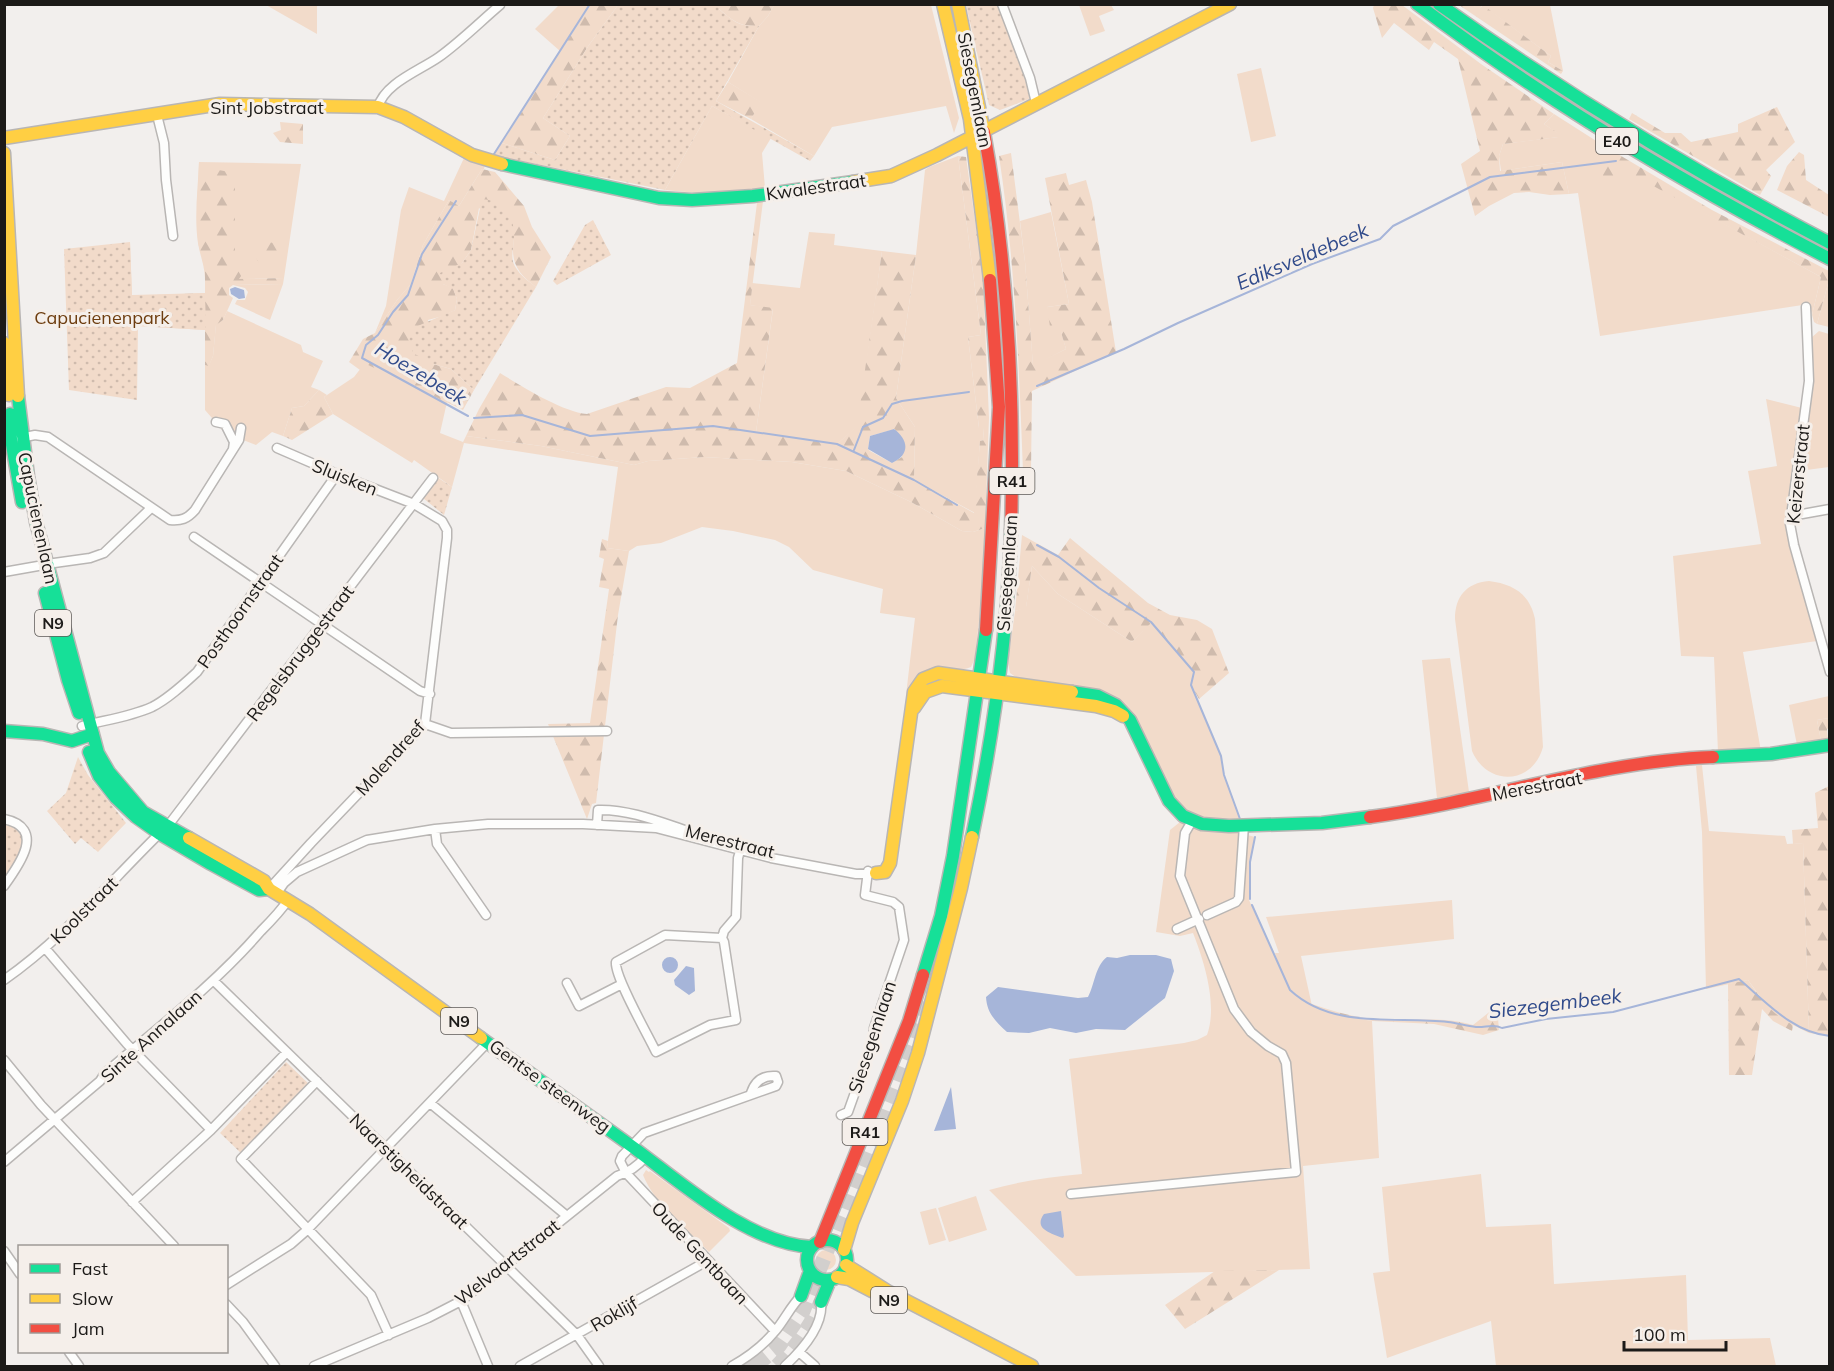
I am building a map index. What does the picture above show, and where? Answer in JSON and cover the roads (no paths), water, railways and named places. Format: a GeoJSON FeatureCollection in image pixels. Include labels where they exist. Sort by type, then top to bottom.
{"type":"FeatureCollection","features":[{"type":"Feature","properties":{"kind":"main road","name":"Siesegemlaan"},"geometry":{"type":"LineString","coordinates":[[816,1244],[909,1022],[941,916],[953,856],[989,603],[999,407],[991,277],[973,137],[962,80],[943,4]]}},
{"type":"Feature","properties":{"kind":"main road","name":"Siesegemlaan"},"geometry":{"type":"LineString","coordinates":[[844,1250],[902,1100],[941,970],[962,884],[986,761],[998,681],[1009,547],[1012,409],[1005,281],[984,130],[958,4]]}},
{"type":"Feature","properties":{"kind":"main road","name":"E40"},"geometry":{"type":"LineString","coordinates":[[1418,4],[1499,65],[1608,136],[1695,187],[1830,259]]}},
{"type":"Feature","properties":{"kind":"main road","name":"E40"},"geometry":{"type":"LineString","coordinates":[[1439,4],[1507,54],[1615,124],[1702,175],[1830,243]]}},
{"type":"Feature","properties":{"kind":"main road","name":"Kwalestraat"},"geometry":{"type":"LineString","coordinates":[[378,107],[397,113],[478,158],[626,192],[659,198],[692,200],[806,190],[891,176],[973,137],[1228,5]]}},
{"type":"Feature","properties":{"kind":"main road","name":"Sint Jobstraat"},"geometry":{"type":"LineString","coordinates":[[4,138],[220,104],[378,107]]}},
{"type":"Feature","properties":{"kind":"main road","name":"Capucienenlaan"},"geometry":{"type":"LineString","coordinates":[[4,153],[12,439]]}},
{"type":"Feature","properties":{"kind":"main road","name":"Capucienenlaan"},"geometry":{"type":"LineString","coordinates":[[4,343],[12,439],[22,504],[42,565],[68,680],[88,730]]}},
{"type":"Feature","properties":{"kind":"main road"},"geometry":{"type":"LineString","coordinates":[[870,873],[885,872],[890,863],[914,692],[925,677],[938,673],[1106,698],[1120,707],[1132,726],[1170,802],[1192,821]]}},
{"type":"Feature","properties":{"kind":"main road"},"geometry":{"type":"LineString","coordinates":[[910,718],[924,692],[942,686],[1106,708],[1123,716],[1132,726]]}},
{"type":"Feature","properties":{"kind":"main road"},"geometry":{"type":"LineString","coordinates":[[4,731],[43,734],[70,741],[88,730]]}},
{"type":"Feature","properties":{"kind":"main road","name":"Gentse steenweg"},"geometry":{"type":"LineString","coordinates":[[88,730],[96,770],[133,817],[264,881],[273,891],[488,1042],[715,1207],[773,1240],[800,1247],[816,1244]]}},
{"type":"Feature","properties":{"kind":"main road","name":"Merestraat"},"geometry":{"type":"LineString","coordinates":[[1192,821],[1203,824],[1244,825],[1337,822],[1431,807],[1660,761],[1763,755],[1830,745]]}},
{"type":"Feature","properties":{"kind":"main road","name":"Gentse steenweg"},"geometry":{"type":"LineString","coordinates":[[773,1240],[775,1245],[809,1268]]}},
{"type":"Feature","properties":{"kind":"main road","name":"N9"},"geometry":{"type":"LineString","coordinates":[[816,1244],[836,1243],[844,1250]]}},
{"type":"Feature","properties":{"kind":"main road","name":"R41"},"geometry":{"type":"LineString","coordinates":[[801,1296],[809,1268],[807,1257],[816,1244]]}},
{"type":"Feature","properties":{"kind":"main road"},"geometry":{"type":"LineString","coordinates":[[821,1302],[833,1278],[846,1264],[844,1250]]}},
{"type":"Feature","properties":{"kind":"main road","name":"N9"},"geometry":{"type":"LineString","coordinates":[[846,1264],[889,1293],[1032,1366]]}},
{"type":"Feature","properties":{"kind":"main road","name":"N9"},"geometry":{"type":"LineString","coordinates":[[809,1268],[819,1278],[849,1279],[929,1319],[942,1321]]}},
{"type":"Feature","properties":{"kind":"street"},"geometry":{"type":"LineString","coordinates":[[1002,4],[1030,78],[1036,104]]}},
{"type":"Feature","properties":{"kind":"street"},"geometry":{"type":"LineString","coordinates":[[378,107],[383,96],[398,83],[440,57],[500,5]]}},
{"type":"Feature","properties":{"kind":"street"},"geometry":{"type":"LineString","coordinates":[[157,115],[164,143],[173,236]]}},
{"type":"Feature","properties":{"kind":"street","name":"Keizerstraat"},"geometry":{"type":"LineString","coordinates":[[1806,307],[1809,381],[1791,516],[1794,545],[1830,672]]}},
{"type":"Feature","properties":{"kind":"street"},"geometry":{"type":"LineString","coordinates":[[216,422],[225,424],[234,442],[233,449]]}},
{"type":"Feature","properties":{"kind":"street"},"geometry":{"type":"LineString","coordinates":[[12,439],[35,435],[48,437],[151,508],[170,520],[179,520],[190,516],[239,440],[241,428]]}},
{"type":"Feature","properties":{"kind":"street","name":"Sluisken"},"geometry":{"type":"LineString","coordinates":[[277,448],[414,504]]}},
{"type":"Feature","properties":{"kind":"street","name":"Posthoornstraat"},"geometry":{"type":"LineString","coordinates":[[88,730],[152,706],[182,686],[203,664],[337,474]]}},
{"type":"Feature","properties":{"kind":"street","name":"Regelsbruggestraat"},"geometry":{"type":"LineString","coordinates":[[163,831],[433,478]]}},
{"type":"Feature","properties":{"kind":"street","name":"Molendreef"},"geometry":{"type":"LineString","coordinates":[[273,891],[300,856],[425,724],[447,530],[442,521],[414,504]]}},
{"type":"Feature","properties":{"kind":"street"},"geometry":{"type":"LineString","coordinates":[[4,572],[90,558],[104,553],[151,508]]}},
{"type":"Feature","properties":{"kind":"street"},"geometry":{"type":"LineString","coordinates":[[1791,516],[1830,509]]}},
{"type":"Feature","properties":{"kind":"street"},"geometry":{"type":"LineString","coordinates":[[194,537],[420,692],[430,694]]}},
{"type":"Feature","properties":{"kind":"street"},"geometry":{"type":"LineString","coordinates":[[425,724],[451,733],[607,731]]}},
{"type":"Feature","properties":{"kind":"street","name":"Merestraat"},"geometry":{"type":"LineString","coordinates":[[597,825],[598,810],[609,810],[662,822],[692,833],[767,852],[870,873]]}},
{"type":"Feature","properties":{"kind":"street"},"geometry":{"type":"LineString","coordinates":[[4,819],[16,822],[24,830],[28,842],[4,886]]}},
{"type":"Feature","properties":{"kind":"street"},"geometry":{"type":"LineString","coordinates":[[1071,1194],[1296,1172],[1286,1064],[1282,1054],[1251,1032],[1234,1009],[1203,917],[1180,876],[1185,833],[1192,821]]}},
{"type":"Feature","properties":{"kind":"street","name":"Merestraat"},"geometry":{"type":"LineString","coordinates":[[273,891],[297,872],[367,840],[435,829],[488,824],[656,828],[740,850],[856,874],[870,873]]}},
{"type":"Feature","properties":{"kind":"street"},"geometry":{"type":"LineString","coordinates":[[1177,928],[1236,902],[1239,898],[1244,825]]}},
{"type":"Feature","properties":{"kind":"street"},"geometry":{"type":"LineString","coordinates":[[435,829],[437,844],[486,915]]}},
{"type":"Feature","properties":{"kind":"street","name":"Koolstraat"},"geometry":{"type":"LineString","coordinates":[[4,980],[45,948],[89,908],[163,831]]}},
{"type":"Feature","properties":{"kind":"street"},"geometry":{"type":"LineString","coordinates":[[722,938],[665,935],[616,961],[615,966],[622,984],[656,1052],[710,1025],[736,1020],[722,938],[724,931],[736,917],[740,850]]}},
{"type":"Feature","properties":{"kind":"street"},"geometry":{"type":"LineString","coordinates":[[300,856],[310,866]]}},
{"type":"Feature","properties":{"kind":"street","name":"Siesegemlaan"},"geometry":{"type":"LineString","coordinates":[[841,1115],[848,1112],[873,1042],[874,1028],[904,940],[899,907],[893,902],[865,895],[870,873]]}},
{"type":"Feature","properties":{"kind":"street","name":"Sinte Annalaan"},"geometry":{"type":"LineString","coordinates":[[4,1162],[100,1081],[105,1072],[214,981],[257,938],[288,900]]}},
{"type":"Feature","properties":{"kind":"street"},"geometry":{"type":"LineString","coordinates":[[45,948],[133,1049],[211,1130]]}},
{"type":"Feature","properties":{"kind":"street","name":"Naarstigheidstraat"},"geometry":{"type":"LineString","coordinates":[[214,981],[577,1335],[599,1366]]}},
{"type":"Feature","properties":{"kind":"street"},"geometry":{"type":"LineString","coordinates":[[567,983],[579,1006],[622,984]]}},
{"type":"Feature","properties":{"kind":"street"},"geometry":{"type":"LineString","coordinates":[[228,1284],[291,1244],[307,1230],[488,1042]]}},
{"type":"Feature","properties":{"kind":"street"},"geometry":{"type":"LineString","coordinates":[[132,1202],[211,1130],[287,1052]]}},
{"type":"Feature","properties":{"kind":"street"},"geometry":{"type":"LineString","coordinates":[[4,1060],[55,1120],[173,1245]]}},
{"type":"Feature","properties":{"kind":"street"},"geometry":{"type":"LineString","coordinates":[[316,1081],[241,1159],[371,1295],[389,1335]]}},
{"type":"Feature","properties":{"kind":"street"},"geometry":{"type":"LineString","coordinates":[[626,1173],[620,1161],[644,1133],[751,1093]]}},
{"type":"Feature","properties":{"kind":"street"},"geometry":{"type":"LineString","coordinates":[[430,1103],[567,1216]]}},
{"type":"Feature","properties":{"kind":"street","name":"Welvaartstraat"},"geometry":{"type":"LineString","coordinates":[[314,1366],[428,1318],[461,1301],[617,1176],[626,1173],[646,1156]]}},
{"type":"Feature","properties":{"kind":"street","name":"Oude Gentbaan"},"geometry":{"type":"LineString","coordinates":[[626,1173],[775,1331]]}},
{"type":"Feature","properties":{"kind":"street"},"geometry":{"type":"LineString","coordinates":[[4,1251],[18,1271]]}},
{"type":"Feature","properties":{"kind":"street","name":"Roklijf"},"geometry":{"type":"LineString","coordinates":[[520,1366],[707,1261]]}},
{"type":"Feature","properties":{"kind":"street","name":"R41"},"geometry":{"type":"LineString","coordinates":[[732,1366],[746,1358],[775,1331],[792,1305],[801,1296]]}},
{"type":"Feature","properties":{"kind":"street"},"geometry":{"type":"LineString","coordinates":[[461,1301],[488,1366]]}},
{"type":"Feature","properties":{"kind":"street"},"geometry":{"type":"LineString","coordinates":[[785,1366],[799,1352],[820,1319],[821,1302]]}},
{"type":"Feature","properties":{"kind":"street"},"geometry":{"type":"LineString","coordinates":[[228,1306],[243,1322],[275,1366]]}},
{"type":"Feature","properties":{"kind":"street"},"geometry":{"type":"LineString","coordinates":[[799,1352],[815,1366]]}},
{"type":"Feature","properties":{"kind":"street"},"geometry":{"type":"LineString","coordinates":[[70,1354],[79,1366]]}},
{"type":"Feature","properties":{"kind":"water"},"geometry":{"type":"Polygon","coordinates":[[[235,287],[244,290],[245,298],[239,299],[231,294],[230,289],[235,287]]]}},
{"type":"Feature","properties":{"kind":"water"},"geometry":{"type":"Polygon","coordinates":[[[894,429],[903,438],[905,447],[902,456],[892,463],[868,449],[870,436],[894,429]]]}},
{"type":"Feature","properties":{"kind":"water"},"geometry":{"type":"Polygon","coordinates":[[[1130,955],[1156,955],[1171,959],[1174,971],[1165,998],[1125,1030],[1096,1029],[1076,1033],[1050,1028],[1029,1033],[1007,1032],[995,1020],[988,1008],[986,997],[998,987],[1078,998],[1088,997],[1098,970],[1107,957],[1117,958],[1130,955]]]}},
{"type":"Feature","properties":{"kind":"water"},"geometry":{"type":"Polygon","coordinates":[[[670,957],[678,965],[670,973],[662,965],[670,957]]]}},
{"type":"Feature","properties":{"kind":"water"},"geometry":{"type":"Polygon","coordinates":[[[686,966],[694,968],[695,991],[689,995],[675,985],[674,980],[686,966]]]}},
{"type":"Feature","properties":{"kind":"water"},"geometry":{"type":"Polygon","coordinates":[[[951,1087],[956,1129],[934,1131],[951,1087]]]}},
{"type":"Feature","properties":{"kind":"water"},"geometry":{"type":"Polygon","coordinates":[[[1061,1211],[1063,1238],[1045,1230],[1041,1223],[1044,1214],[1061,1211]]]}},
{"type":"Feature","properties":{"kind":"waterway","name":"Hoezebeek"},"geometry":{"type":"LineString","coordinates":[[494,154],[590,4]]}},
{"type":"Feature","properties":{"kind":"waterway","name":"Ediksveldebeek"},"geometry":{"type":"LineString","coordinates":[[1037,386],[1312,264],[1380,239],[1393,226],[1490,177],[1616,161]]}},
{"type":"Feature","properties":{"kind":"waterway","name":"Hoezebeek"},"geometry":{"type":"LineString","coordinates":[[456,201],[422,254],[408,295],[378,335],[366,345],[362,358],[468,416]]}},
{"type":"Feature","properties":{"kind":"waterway","name":"Ediksveldebeek"},"geometry":{"type":"LineString","coordinates":[[854,450],[863,427],[883,418],[892,404],[969,392]]}},
{"type":"Feature","properties":{"kind":"waterway","name":"Ediksveldebeek"},"geometry":{"type":"LineString","coordinates":[[474,418],[522,415],[590,436],[713,426],[837,444],[914,480],[957,505]]}},
{"type":"Feature","properties":{"kind":"waterway","name":"Siezegembeek"},"geometry":{"type":"LineString","coordinates":[[1037,545],[1059,557],[1099,588],[1151,622],[1194,672],[1191,685],[1221,756],[1224,775],[1240,819]]}},
{"type":"Feature","properties":{"kind":"waterway","name":"Siezegembeek"},"geometry":{"type":"LineString","coordinates":[[1250,899],[1250,862],[1255,837]]}},
{"type":"Feature","properties":{"kind":"waterway","name":"Siezegembeek"},"geometry":{"type":"LineString","coordinates":[[1252,905],[1290,990],[1307,1003],[1345,1016],[1365,1019],[1448,1022],[1476,1027],[1502,1028],[1546,1019],[1613,1012],[1739,979],[1780,1015],[1804,1029],[1830,1036]]}},
{"type":"Feature","properties":{"kind":"tunnel"},"geometry":{"type":"LineString","coordinates":[[755,1366],[779,1346],[803,1311],[914,1031],[927,993],[939,945]]}},
{"type":"Feature","properties":{"kind":"tunnel"},"geometry":{"type":"LineString","coordinates":[[777,1366],[802,1336],[821,1302]]}},
{"type":"Feature","properties":{"kind":"tunnel"},"geometry":{"type":"LineString","coordinates":[[742,1366],[762,1352]]}},
{"type":"Feature","properties":{"kind":"park label","name":"Capucienenpark"},"geometry":{"type":"Point","coordinates":[102,317]}}]}
